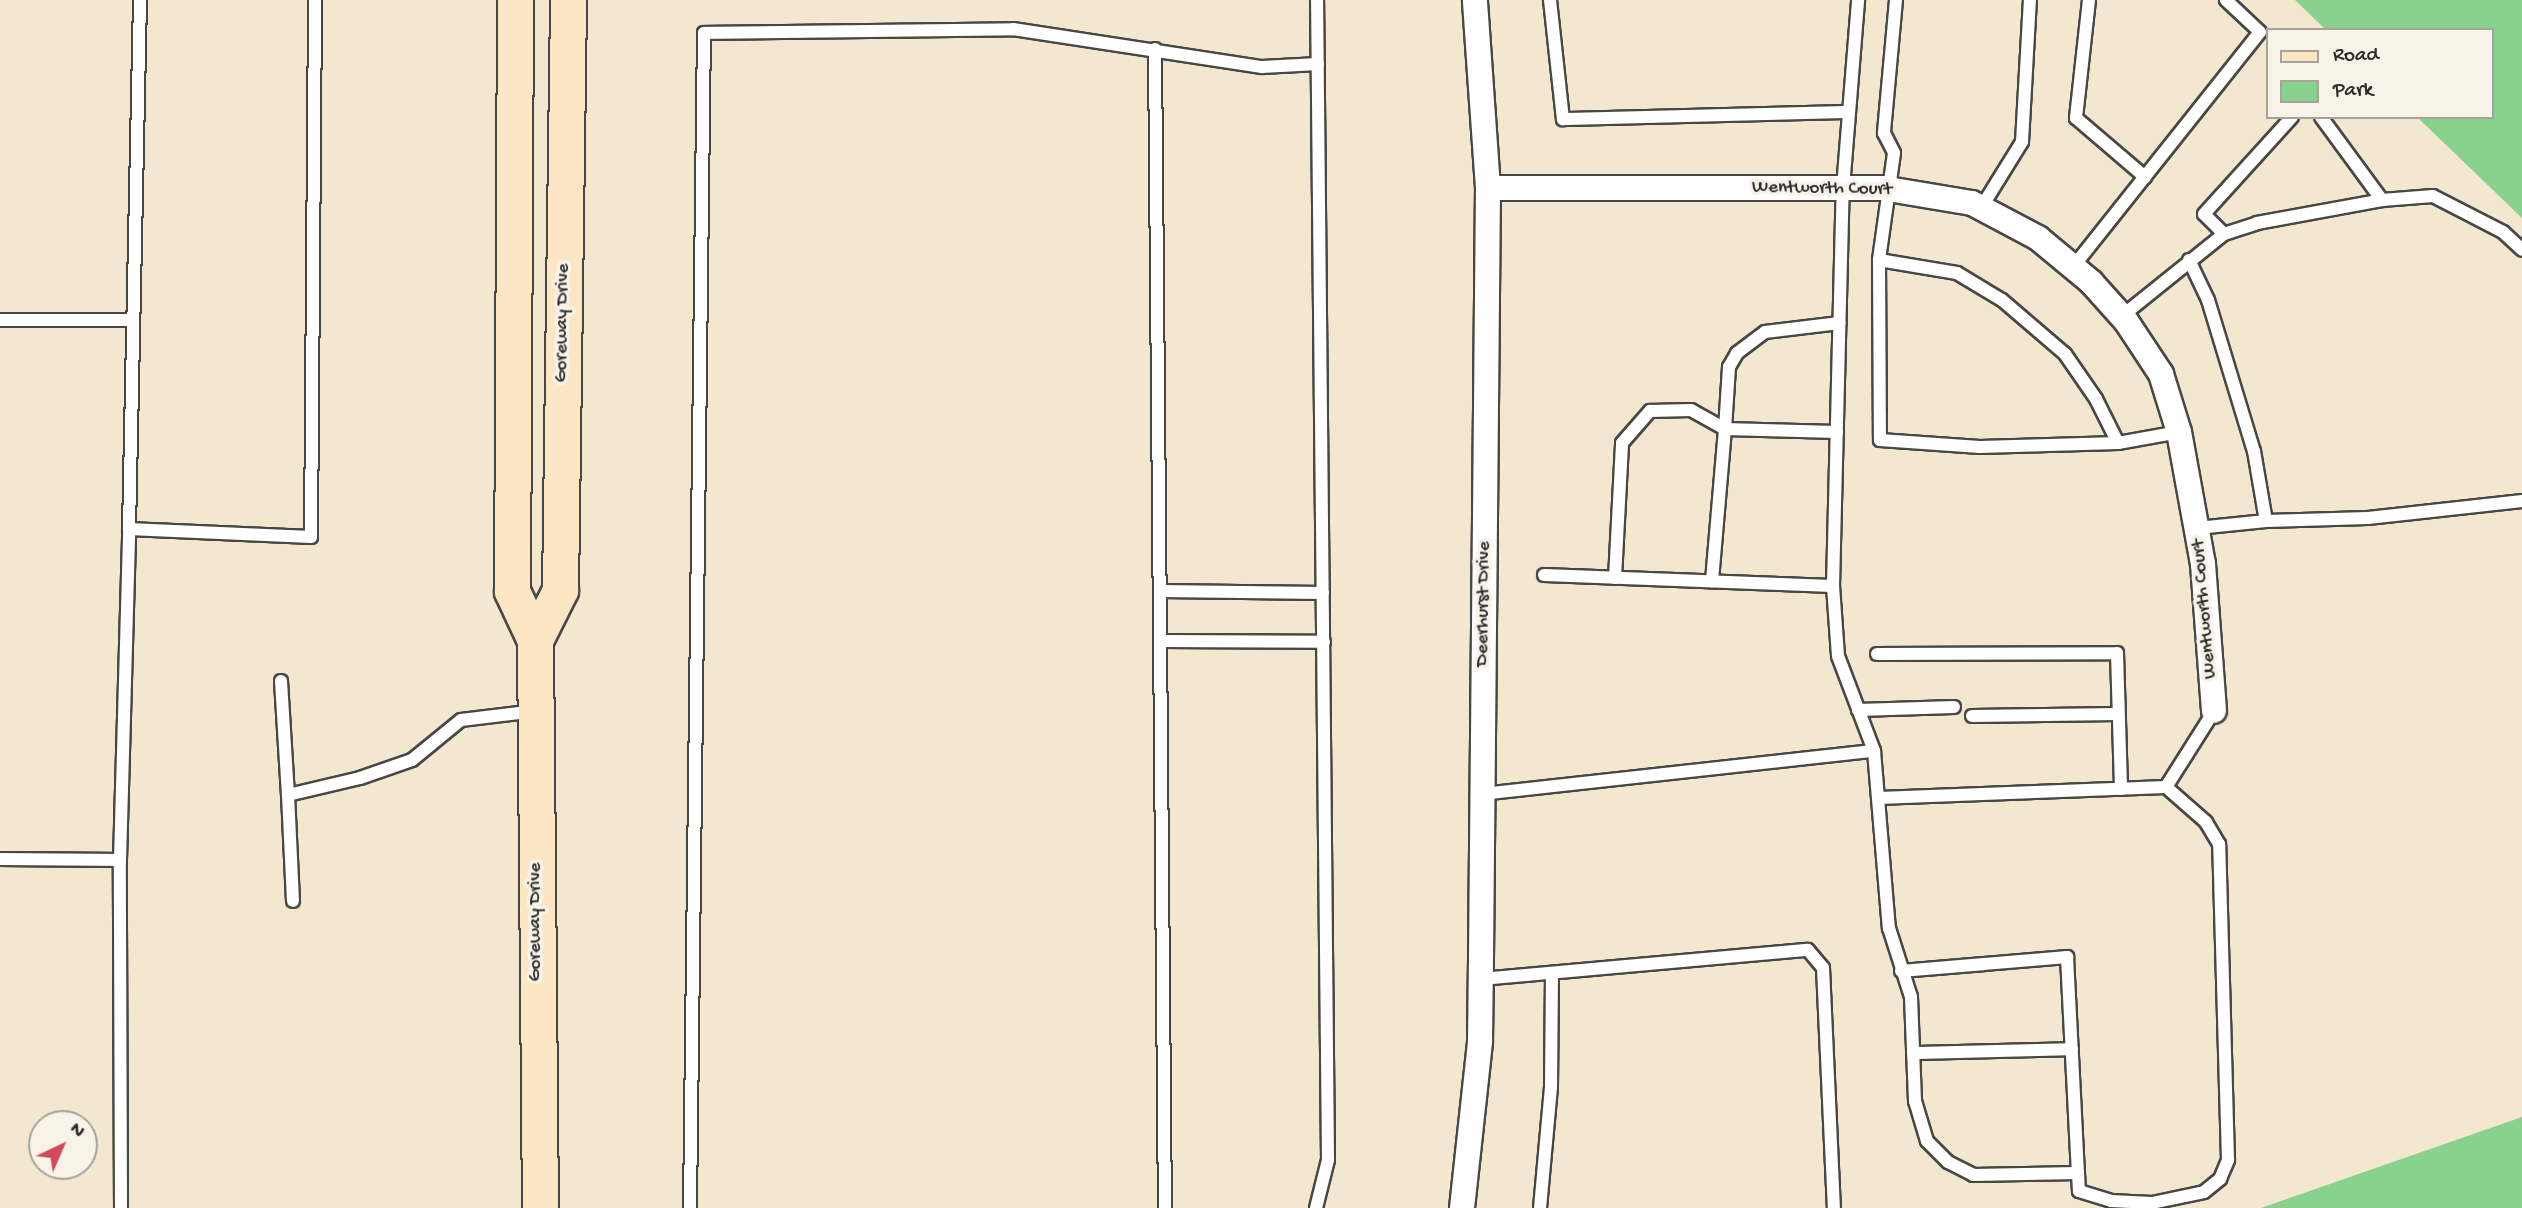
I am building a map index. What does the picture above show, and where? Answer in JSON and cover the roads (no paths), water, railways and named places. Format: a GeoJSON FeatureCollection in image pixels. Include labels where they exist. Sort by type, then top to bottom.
{"type":"FeatureCollection","features":[{"type":"Feature","properties":{"kind":"main road","name":"Goreway Drive"},"geometry":{"type":"LineString","coordinates":[[515,0],[512,590],[535,640],[537,1206]]}},
{"type":"Feature","properties":{"kind":"main road","name":"Goreway Drive"},"geometry":{"type":"LineString","coordinates":[[535,640],[560,590],[568,0]]}},
{"type":"Feature","properties":{"kind":"street","name":"Deerhurst Drive"},"geometry":{"type":"LineString","coordinates":[[1462,1208],[1480,1041],[1481,979],[1488,188],[1475,0]]}},
{"type":"Feature","properties":{"kind":"street","name":"Wentworth Court"},"geometry":{"type":"LineString","coordinates":[[1488,188],[1889,189],[1982,208],[2038,238],[2074,267],[2122,316],[2161,374],[2179,432],[2197,528],[2214,712]]}},
{"type":"Feature","properties":{"kind":"lane"},"geometry":{"type":"LineString","coordinates":[[121,1208],[120,860],[140,0]]}},
{"type":"Feature","properties":{"kind":"lane"},"geometry":{"type":"LineString","coordinates":[[129,529],[310,537],[315,0]]}},
{"type":"Feature","properties":{"kind":"lane"},"geometry":{"type":"LineString","coordinates":[[1316,1208],[1328,1160],[1317,0]]}},
{"type":"Feature","properties":{"kind":"lane"},"geometry":{"type":"LineString","coordinates":[[1550,0],[1563,119],[1849,111]]}},
{"type":"Feature","properties":{"kind":"lane"},"geometry":{"type":"LineString","coordinates":[[1858,0],[1843,188],[1833,586],[1838,656],[1874,751],[1889,928],[1911,997],[1915,1101],[1927,1141],[1948,1162],[1973,1175],[2078,1173]]}},
{"type":"Feature","properties":{"kind":"lane"},"geometry":{"type":"LineString","coordinates":[[1896,0],[1884,133],[1894,153],[1879,260],[1880,440],[1980,447],[2118,443],[2179,432]]}},
{"type":"Feature","properties":{"kind":"lane"},"geometry":{"type":"LineString","coordinates":[[1982,208],[2022,142],[2030,0]]}},
{"type":"Feature","properties":{"kind":"lane"},"geometry":{"type":"LineString","coordinates":[[2089,0],[2076,118],[2145,177]]}},
{"type":"Feature","properties":{"kind":"lane"},"geometry":{"type":"LineString","coordinates":[[2074,267],[2260,32],[2227,0]]}},
{"type":"Feature","properties":{"kind":"lane"},"geometry":{"type":"LineString","coordinates":[[690,1208],[704,33],[1013,29],[1262,67],[1318,64]]}},
{"type":"Feature","properties":{"kind":"lane"},"geometry":{"type":"LineString","coordinates":[[1156,49],[1165,1208]]}},
{"type":"Feature","properties":{"kind":"lane"},"geometry":{"type":"LineString","coordinates":[[2224,234],[2204,214],[2290,119]]}},
{"type":"Feature","properties":{"kind":"lane"},"geometry":{"type":"LineString","coordinates":[[2322,119],[2382,200]]}},
{"type":"Feature","properties":{"kind":"lane"},"geometry":{"type":"LineString","coordinates":[[2122,316],[2224,234],[2257,223],[2382,200],[2433,196],[2503,232],[2522,250]]}},
{"type":"Feature","properties":{"kind":"lane"},"geometry":{"type":"LineString","coordinates":[[1879,260],[1957,273],[2002,300],[2065,354],[2096,399],[2118,443]]}},
{"type":"Feature","properties":{"kind":"lane"},"geometry":{"type":"LineString","coordinates":[[2189,260],[2208,300],[2254,451],[2266,521]]}},
{"type":"Feature","properties":{"kind":"lane"},"geometry":{"type":"LineString","coordinates":[[0,320],[133,320]]}},
{"type":"Feature","properties":{"kind":"lane"},"geometry":{"type":"LineString","coordinates":[[1712,581],[1729,367],[1737,353],[1765,332],[1839,323]]}},
{"type":"Feature","properties":{"kind":"lane"},"geometry":{"type":"LineString","coordinates":[[1615,578],[1622,443],[1633,425],[1650,411],[1691,410],[1725,429],[1837,432]]}},
{"type":"Feature","properties":{"kind":"lane"},"geometry":{"type":"LineString","coordinates":[[2197,528],[2266,521],[2368,518],[2522,501]]}},
{"type":"Feature","properties":{"kind":"lane"},"geometry":{"type":"LineString","coordinates":[[1544,575],[1833,586]]}},
{"type":"Feature","properties":{"kind":"lane"},"geometry":{"type":"LineString","coordinates":[[1160,591],[1323,593]]}},
{"type":"Feature","properties":{"kind":"lane"},"geometry":{"type":"LineString","coordinates":[[1160,641],[1324,642]]}},
{"type":"Feature","properties":{"kind":"lane"},"geometry":{"type":"LineString","coordinates":[[1877,654],[2117,653],[2121,789]]}},
{"type":"Feature","properties":{"kind":"lane"},"geometry":{"type":"LineString","coordinates":[[281,681],[293,901]]}},
{"type":"Feature","properties":{"kind":"lane"},"geometry":{"type":"LineString","coordinates":[[1858,710],[1954,707]]}},
{"type":"Feature","properties":{"kind":"lane"},"geometry":{"type":"LineString","coordinates":[[289,795],[360,778],[412,760],[461,720],[535,711]]}},
{"type":"Feature","properties":{"kind":"lane"},"geometry":{"type":"LineString","coordinates":[[2166,787],[2214,712]]}},
{"type":"Feature","properties":{"kind":"lane"},"geometry":{"type":"LineString","coordinates":[[1972,716],[2119,714]]}},
{"type":"Feature","properties":{"kind":"lane"},"geometry":{"type":"LineString","coordinates":[[1482,794],[1874,751]]}},
{"type":"Feature","properties":{"kind":"lane"},"geometry":{"type":"LineString","coordinates":[[1878,798],[2166,787],[2206,822],[2219,844],[2228,1160],[2220,1180],[2204,1192],[2152,1203],[2111,1201],[2079,1191],[2067,957],[1901,971]]}},
{"type":"Feature","properties":{"kind":"lane"},"geometry":{"type":"LineString","coordinates":[[0,859],[120,860]]}},
{"type":"Feature","properties":{"kind":"lane"},"geometry":{"type":"LineString","coordinates":[[1481,979],[1552,975],[1808,950],[1823,968],[1834,1208]]}},
{"type":"Feature","properties":{"kind":"lane"},"geometry":{"type":"LineString","coordinates":[[1540,1208],[1552,1087],[1552,975]]}},
{"type":"Feature","properties":{"kind":"lane"},"geometry":{"type":"LineString","coordinates":[[1913,1053],[2072,1049]]}}]}
